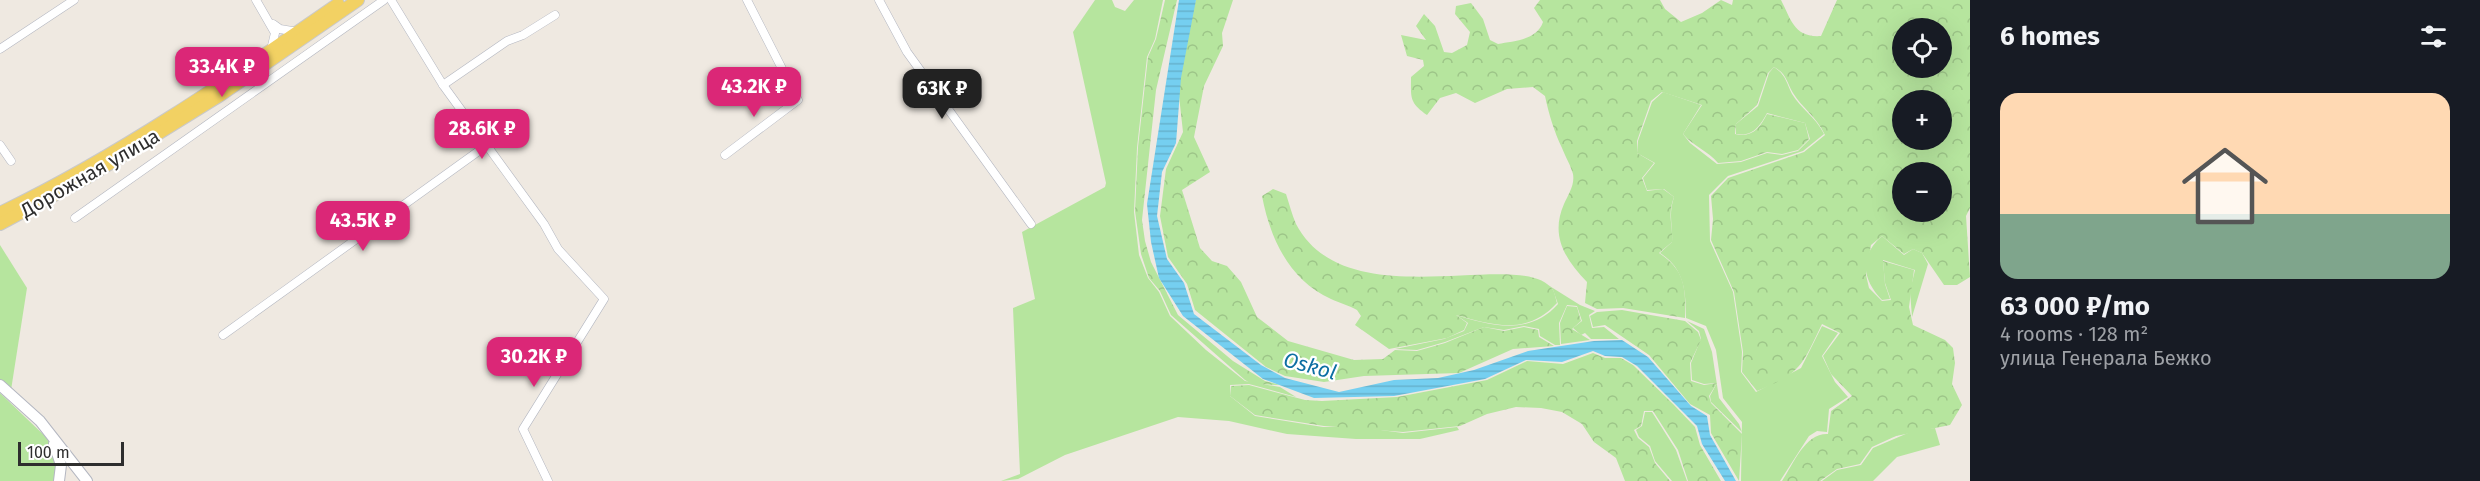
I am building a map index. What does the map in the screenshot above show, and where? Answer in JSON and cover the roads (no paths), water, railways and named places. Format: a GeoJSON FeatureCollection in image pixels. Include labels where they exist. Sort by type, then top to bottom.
{"type":"FeatureCollection","features":[{"type":"Feature","properties":{"kind":"main road","name":"Дорожная улица"},"geometry":{"type":"LineString","coordinates":[[0,225],[15,211],[271,50],[345,0]]}},
{"type":"Feature","properties":{"kind":"main road","name":"Дорожная улица"},"geometry":{"type":"LineString","coordinates":[[0,212],[15,211],[87,177],[219,96],[358,0]]}},
{"type":"Feature","properties":{"kind":"main road"},"geometry":{"type":"LineString","coordinates":[[0,387],[52,440],[61,465],[59,481]]}},
{"type":"Feature","properties":{"kind":"main road"},"geometry":{"type":"LineString","coordinates":[[0,387],[40,421],[87,481]]}},
{"type":"Feature","properties":{"kind":"street"},"geometry":{"type":"LineString","coordinates":[[0,50],[74,0]]}},
{"type":"Feature","properties":{"kind":"street"},"geometry":{"type":"LineString","coordinates":[[256,0],[275,33],[271,50]]}},
{"type":"Feature","properties":{"kind":"street","name":"Дорожная улица"},"geometry":{"type":"LineString","coordinates":[[75,218],[384,0]]}},
{"type":"Feature","properties":{"kind":"street"},"geometry":{"type":"LineString","coordinates":[[391,0],[443,85],[544,224],[558,249],[604,299],[523,429],[548,481]]}},
{"type":"Feature","properties":{"kind":"street"},"geometry":{"type":"LineString","coordinates":[[725,155],[798,100],[747,0]]}},
{"type":"Feature","properties":{"kind":"street"},"geometry":{"type":"LineString","coordinates":[[879,0],[907,52],[1031,224]]}},
{"type":"Feature","properties":{"kind":"street"},"geometry":{"type":"LineString","coordinates":[[443,85],[507,41],[523,35],[555,15]]}},
{"type":"Feature","properties":{"kind":"street"},"geometry":{"type":"LineString","coordinates":[[271,23],[279,29],[298,32]]}},
{"type":"Feature","properties":{"kind":"street"},"geometry":{"type":"LineString","coordinates":[[0,145],[11,161]]}},
{"type":"Feature","properties":{"kind":"street"},"geometry":{"type":"LineString","coordinates":[[223,335],[487,145]]}},
{"type":"Feature","properties":{"kind":"water"},"geometry":{"type":"Polygon","coordinates":[[[1179,0],[1196,0],[1181,78],[1176,143],[1162,172],[1157,216],[1167,259],[1184,283],[1194,314],[1261,365],[1285,378],[1339,392],[1394,380],[1438,378],[1474,370],[1528,351],[1594,341],[1622,340],[1648,357],[1691,406],[1707,416],[1710,435],[1736,481],[1725,481],[1702,444],[1697,426],[1637,366],[1622,357],[1605,356],[1593,351],[1562,362],[1526,360],[1485,379],[1394,396],[1314,398],[1263,379],[1183,316],[1159,278],[1151,242],[1147,204],[1179,0]]]}},
{"type":"Feature","properties":{"kind":"water label","name":"Oskol"},"geometry":{"type":"Point","coordinates":[1310,366]}}]}
